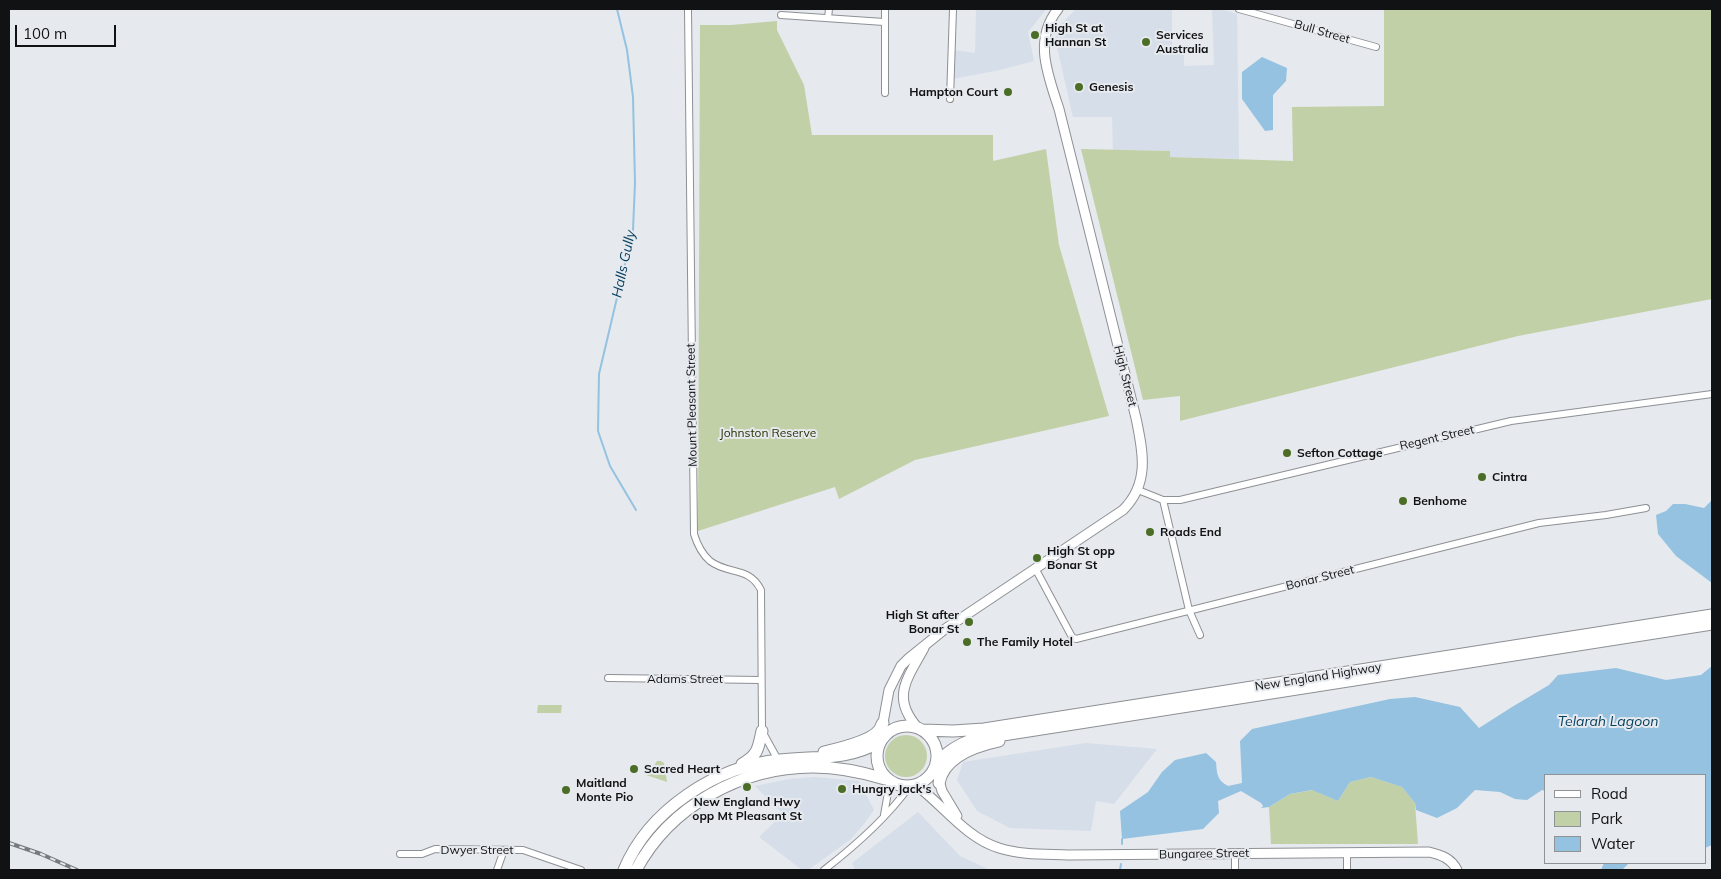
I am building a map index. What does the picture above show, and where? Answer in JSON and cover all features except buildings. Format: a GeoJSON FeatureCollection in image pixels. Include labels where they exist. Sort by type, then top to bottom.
{"type":"FeatureCollection","features":[{"type":"Feature","properties":{"kind":"highway","name":"New England Highway"},"geometry":{"type":"LineString","coordinates":[[920,729],[953,731],[984,729],[1712,615]]}},
{"type":"Feature","properties":{"kind":"highway","name":"New England Highway"},"geometry":{"type":"LineString","coordinates":[[936,765],[953,748],[972,740],[1712,624]]}},
{"type":"Feature","properties":{"kind":"highway"},"geometry":{"type":"LineString","coordinates":[[796,759],[834,750],[863,740],[880,730],[882,723]]}},
{"type":"Feature","properties":{"kind":"highway"},"geometry":{"type":"LineString","coordinates":[[636,870],[662,833],[680,816],[713,793],[741,780],[769,771],[816,767],[855,771],[913,786],[928,778],[936,765],[936,748],[933,741],[920,729],[901,726],[893,729],[881,740],[854,754],[778,760],[752,765],[723,775]]}},
{"type":"Feature","properties":{"kind":"highway"},"geometry":{"type":"LineString","coordinates":[[939,783],[947,764],[965,753],[1042,728]]}},
{"type":"Feature","properties":{"kind":"highway"},"geometry":{"type":"LineString","coordinates":[[624,870],[646,834],[663,816],[691,793],[753,758],[758,749],[762,731]]}},
{"type":"Feature","properties":{"kind":"highway"},"geometry":{"type":"LineString","coordinates":[[881,740],[877,762],[878,767],[888,780]]}},
{"type":"Feature","properties":{"kind":"main road","name":"High Street"},"geometry":{"type":"LineString","coordinates":[[881,740],[882,723],[889,690],[901,666],[909,658],[945,629],[1123,510],[1138,490],[1143,468],[1136,418],[1044,54],[1045,33],[1058,9]]}},
{"type":"Feature","properties":{"kind":"main road","name":"High Street"},"geometry":{"type":"LineString","coordinates":[[920,729],[909,718],[904,708],[903,698],[908,677],[926,645]]}},
{"type":"Feature","properties":{"kind":"main road","name":"Bungaree Street"},"geometry":{"type":"LineString","coordinates":[[936,765],[939,783],[947,801],[968,830]]}},
{"type":"Feature","properties":{"kind":"main road","name":"Bungaree Street"},"geometry":{"type":"LineString","coordinates":[[913,786],[968,830],[998,848],[1029,854],[1429,852],[1445,857],[1457,870]]}},
{"type":"Feature","properties":{"kind":"street","name":"Mount Pleasant Street"},"geometry":{"type":"LineString","coordinates":[[688,9],[694,534],[697,544],[711,562],[720,567],[747,574],[754,579],[761,590],[762,731],[778,760]]}},
{"type":"Feature","properties":{"kind":"street"},"geometry":{"type":"LineString","coordinates":[[828,18],[829,9]]}},
{"type":"Feature","properties":{"kind":"street"},"geometry":{"type":"LineString","coordinates":[[885,9],[885,93]]}},
{"type":"Feature","properties":{"kind":"street"},"geometry":{"type":"LineString","coordinates":[[950,100],[953,9]]}},
{"type":"Feature","properties":{"kind":"street","name":"Bull Street"},"geometry":{"type":"LineString","coordinates":[[1240,9],[1376,47]]}},
{"type":"Feature","properties":{"kind":"street"},"geometry":{"type":"LineString","coordinates":[[781,15],[884,22]]}},
{"type":"Feature","properties":{"kind":"street","name":"Regent Street"},"geometry":{"type":"LineString","coordinates":[[1138,490],[1163,500],[1180,500],[1512,420],[1712,394]]}},
{"type":"Feature","properties":{"kind":"street"},"geometry":{"type":"LineString","coordinates":[[1163,500],[1189,610],[1200,635]]}},
{"type":"Feature","properties":{"kind":"street","name":"Bonar Street"},"geometry":{"type":"LineString","coordinates":[[1035,568],[1072,637],[1076,639],[1539,523],[1646,508]]}},
{"type":"Feature","properties":{"kind":"street","name":"Adams Street"},"geometry":{"type":"LineString","coordinates":[[608,678],[761,680]]}},
{"type":"Feature","properties":{"kind":"street"},"geometry":{"type":"LineString","coordinates":[[883,816],[888,780]]}},
{"type":"Feature","properties":{"kind":"street"},"geometry":{"type":"LineString","coordinates":[[824,870],[864,837],[913,786]]}},
{"type":"Feature","properties":{"kind":"street","name":"Dwyer Street"},"geometry":{"type":"LineString","coordinates":[[400,854],[422,854],[434,849],[523,850],[581,870]]}},
{"type":"Feature","properties":{"kind":"street"},"geometry":{"type":"LineString","coordinates":[[497,870],[504,850]]}},
{"type":"Feature","properties":{"kind":"street"},"geometry":{"type":"LineString","coordinates":[[1347,852],[1347,870]]}},
{"type":"Feature","properties":{"kind":"street"},"geometry":{"type":"LineString","coordinates":[[1235,854],[1235,870]]}},
{"type":"Feature","properties":{"kind":"shaded area"},"geometry":{"type":"Polygon","coordinates":[[[976,9],[1045,9],[1028,32],[1034,61],[1000,70],[952,79],[954,50],[975,53],[976,9]]]}},
{"type":"Feature","properties":{"kind":"shaded area"},"geometry":{"type":"Polygon","coordinates":[[[1076,9],[1172,9],[1172,47],[1184,47],[1184,66],[1214,65],[1212,9],[1221,9],[1237,14],[1239,159],[1170,157],[1170,151],[1113,150],[1112,117],[1073,117],[1055,38],[1059,26],[1076,9]]]}},
{"type":"Feature","properties":{"kind":"shaded area"},"geometry":{"type":"Polygon","coordinates":[[[1086,743],[1157,749],[1114,804],[1096,801],[1091,831],[1010,828],[977,811],[957,780],[963,762],[1086,743]]]}},
{"type":"Feature","properties":{"kind":"shaded area"},"geometry":{"type":"Polygon","coordinates":[[[815,777],[859,781],[874,810],[851,839],[808,870],[802,870],[759,837],[783,814],[755,786],[789,779],[815,777]]]}},
{"type":"Feature","properties":{"kind":"shaded area"},"geometry":{"type":"Polygon","coordinates":[[[918,812],[960,856],[990,870],[855,870],[852,863],[918,812]]]}},
{"type":"Feature","properties":{"kind":"green space"},"geometry":{"type":"Polygon","coordinates":[[[1384,9],[1712,9],[1712,299],[1518,336],[1180,421],[1180,396],[1143,400],[1081,149],[1170,151],[1170,157],[1293,161],[1292,107],[1384,106],[1384,9]]]}},
{"type":"Feature","properties":{"kind":"green space","name":"Johnston Reserve"},"geometry":{"type":"Polygon","coordinates":[[[777,21],[777,30],[804,85],[812,135],[993,135],[993,161],[1046,149],[1059,245],[1109,416],[915,460],[839,499],[835,487],[698,531],[700,25],[731,25],[777,21]]]}},
{"type":"Feature","properties":{"kind":"green space"},"geometry":{"type":"Polygon","coordinates":[[[538,705],[562,705],[561,713],[537,713],[538,705]]]}},
{"type":"Feature","properties":{"kind":"green space"},"geometry":{"type":"Polygon","coordinates":[[[910,735],[918,738],[924,744],[927,756],[924,768],[918,774],[902,777],[894,774],[888,768],[885,752],[888,744],[894,738],[910,735]]]}},
{"type":"Feature","properties":{"kind":"green space"},"geometry":{"type":"Polygon","coordinates":[[[657,761],[664,763],[667,782],[646,775],[646,770],[653,767],[657,761]]]}},
{"type":"Feature","properties":{"kind":"green space"},"geometry":{"type":"Polygon","coordinates":[[[1371,777],[1402,787],[1415,803],[1418,844],[1271,844],[1269,807],[1290,794],[1313,790],[1338,801],[1350,782],[1371,777]]]}},
{"type":"Feature","properties":{"kind":"water"},"geometry":{"type":"Polygon","coordinates":[[[1262,57],[1287,68],[1286,81],[1273,95],[1273,130],[1265,131],[1242,99],[1242,72],[1262,57]]]}},
{"type":"Feature","properties":{"kind":"water"},"geometry":{"type":"Polygon","coordinates":[[[1712,495],[1712,583],[1676,556],[1658,534],[1656,515],[1666,511],[1673,504],[1685,504],[1704,508],[1711,501],[1712,495]]]}},
{"type":"Feature","properties":{"kind":"water","name":"Telarah Lagoon"},"geometry":{"type":"Polygon","coordinates":[[[1712,666],[1712,845],[1706,848],[1706,774],[1544,774],[1544,791],[1542,790],[1527,800],[1515,799],[1500,792],[1475,790],[1457,808],[1437,818],[1416,810],[1415,803],[1402,787],[1371,777],[1350,782],[1338,801],[1312,790],[1290,794],[1269,807],[1261,808],[1263,806],[1261,803],[1241,791],[1218,801],[1219,813],[1203,829],[1122,839],[1120,811],[1148,792],[1162,772],[1175,760],[1206,753],[1216,762],[1218,776],[1224,784],[1228,786],[1242,783],[1240,741],[1252,729],[1390,699],[1415,697],[1460,707],[1479,728],[1549,685],[1558,675],[1616,668],[1666,680],[1701,675],[1712,666]]]}},
{"type":"Feature","properties":{"kind":"water"},"geometry":{"type":"Polygon","coordinates":[[[1604,864],[1628,864],[1622,870],[1601,870],[1604,864]]]}},
{"type":"Feature","properties":{"kind":"waterway","name":"Halls Gully"},"geometry":{"type":"LineString","coordinates":[[617,9],[627,50],[633,97],[635,183],[633,230],[599,374],[598,431],[610,466],[636,510]]}},
{"type":"Feature","properties":{"kind":"waterway"},"geometry":{"type":"LineString","coordinates":[[1122,839],[1122,844]]}},
{"type":"Feature","properties":{"kind":"waterway"},"geometry":{"type":"LineString","coordinates":[[1120,870],[1121,864]]}},
{"type":"Feature","properties":{"kind":"railway"},"geometry":{"type":"LineString","coordinates":[[9,843],[41,854],[77,870]]}},
{"type":"Feature","properties":{"kind":"place","name":"High St at Hannan St"},"geometry":{"type":"Point","coordinates":[1035,35]}},
{"type":"Feature","properties":{"kind":"place","name":"Services Australia"},"geometry":{"type":"Point","coordinates":[1146,42]}},
{"type":"Feature","properties":{"kind":"place","name":"Genesis"},"geometry":{"type":"Point","coordinates":[1079,87]}},
{"type":"Feature","properties":{"kind":"place","name":"Hampton Court"},"geometry":{"type":"Point","coordinates":[1008,92]}},
{"type":"Feature","properties":{"kind":"place","name":"Sefton Cottage"},"geometry":{"type":"Point","coordinates":[1287,453]}},
{"type":"Feature","properties":{"kind":"place","name":"Cintra"},"geometry":{"type":"Point","coordinates":[1482,477]}},
{"type":"Feature","properties":{"kind":"place","name":"Benhome"},"geometry":{"type":"Point","coordinates":[1403,501]}},
{"type":"Feature","properties":{"kind":"place","name":"Roads End"},"geometry":{"type":"Point","coordinates":[1150,532]}},
{"type":"Feature","properties":{"kind":"place","name":"High St opp Bonar St"},"geometry":{"type":"Point","coordinates":[1037,558]}},
{"type":"Feature","properties":{"kind":"place","name":"High St after Bonar St"},"geometry":{"type":"Point","coordinates":[969,622]}},
{"type":"Feature","properties":{"kind":"place","name":"The Family Hotel"},"geometry":{"type":"Point","coordinates":[967,642]}},
{"type":"Feature","properties":{"kind":"place","name":"Sacred Heart"},"geometry":{"type":"Point","coordinates":[634,769]}},
{"type":"Feature","properties":{"kind":"place","name":"New England Hwy opp Mt Pleasant St"},"geometry":{"type":"Point","coordinates":[747,787]}},
{"type":"Feature","properties":{"kind":"place","name":"Hungry Jack's"},"geometry":{"type":"Point","coordinates":[842,789]}},
{"type":"Feature","properties":{"kind":"place","name":"Maitland Monte Pio"},"geometry":{"type":"Point","coordinates":[566,790]}}]}
